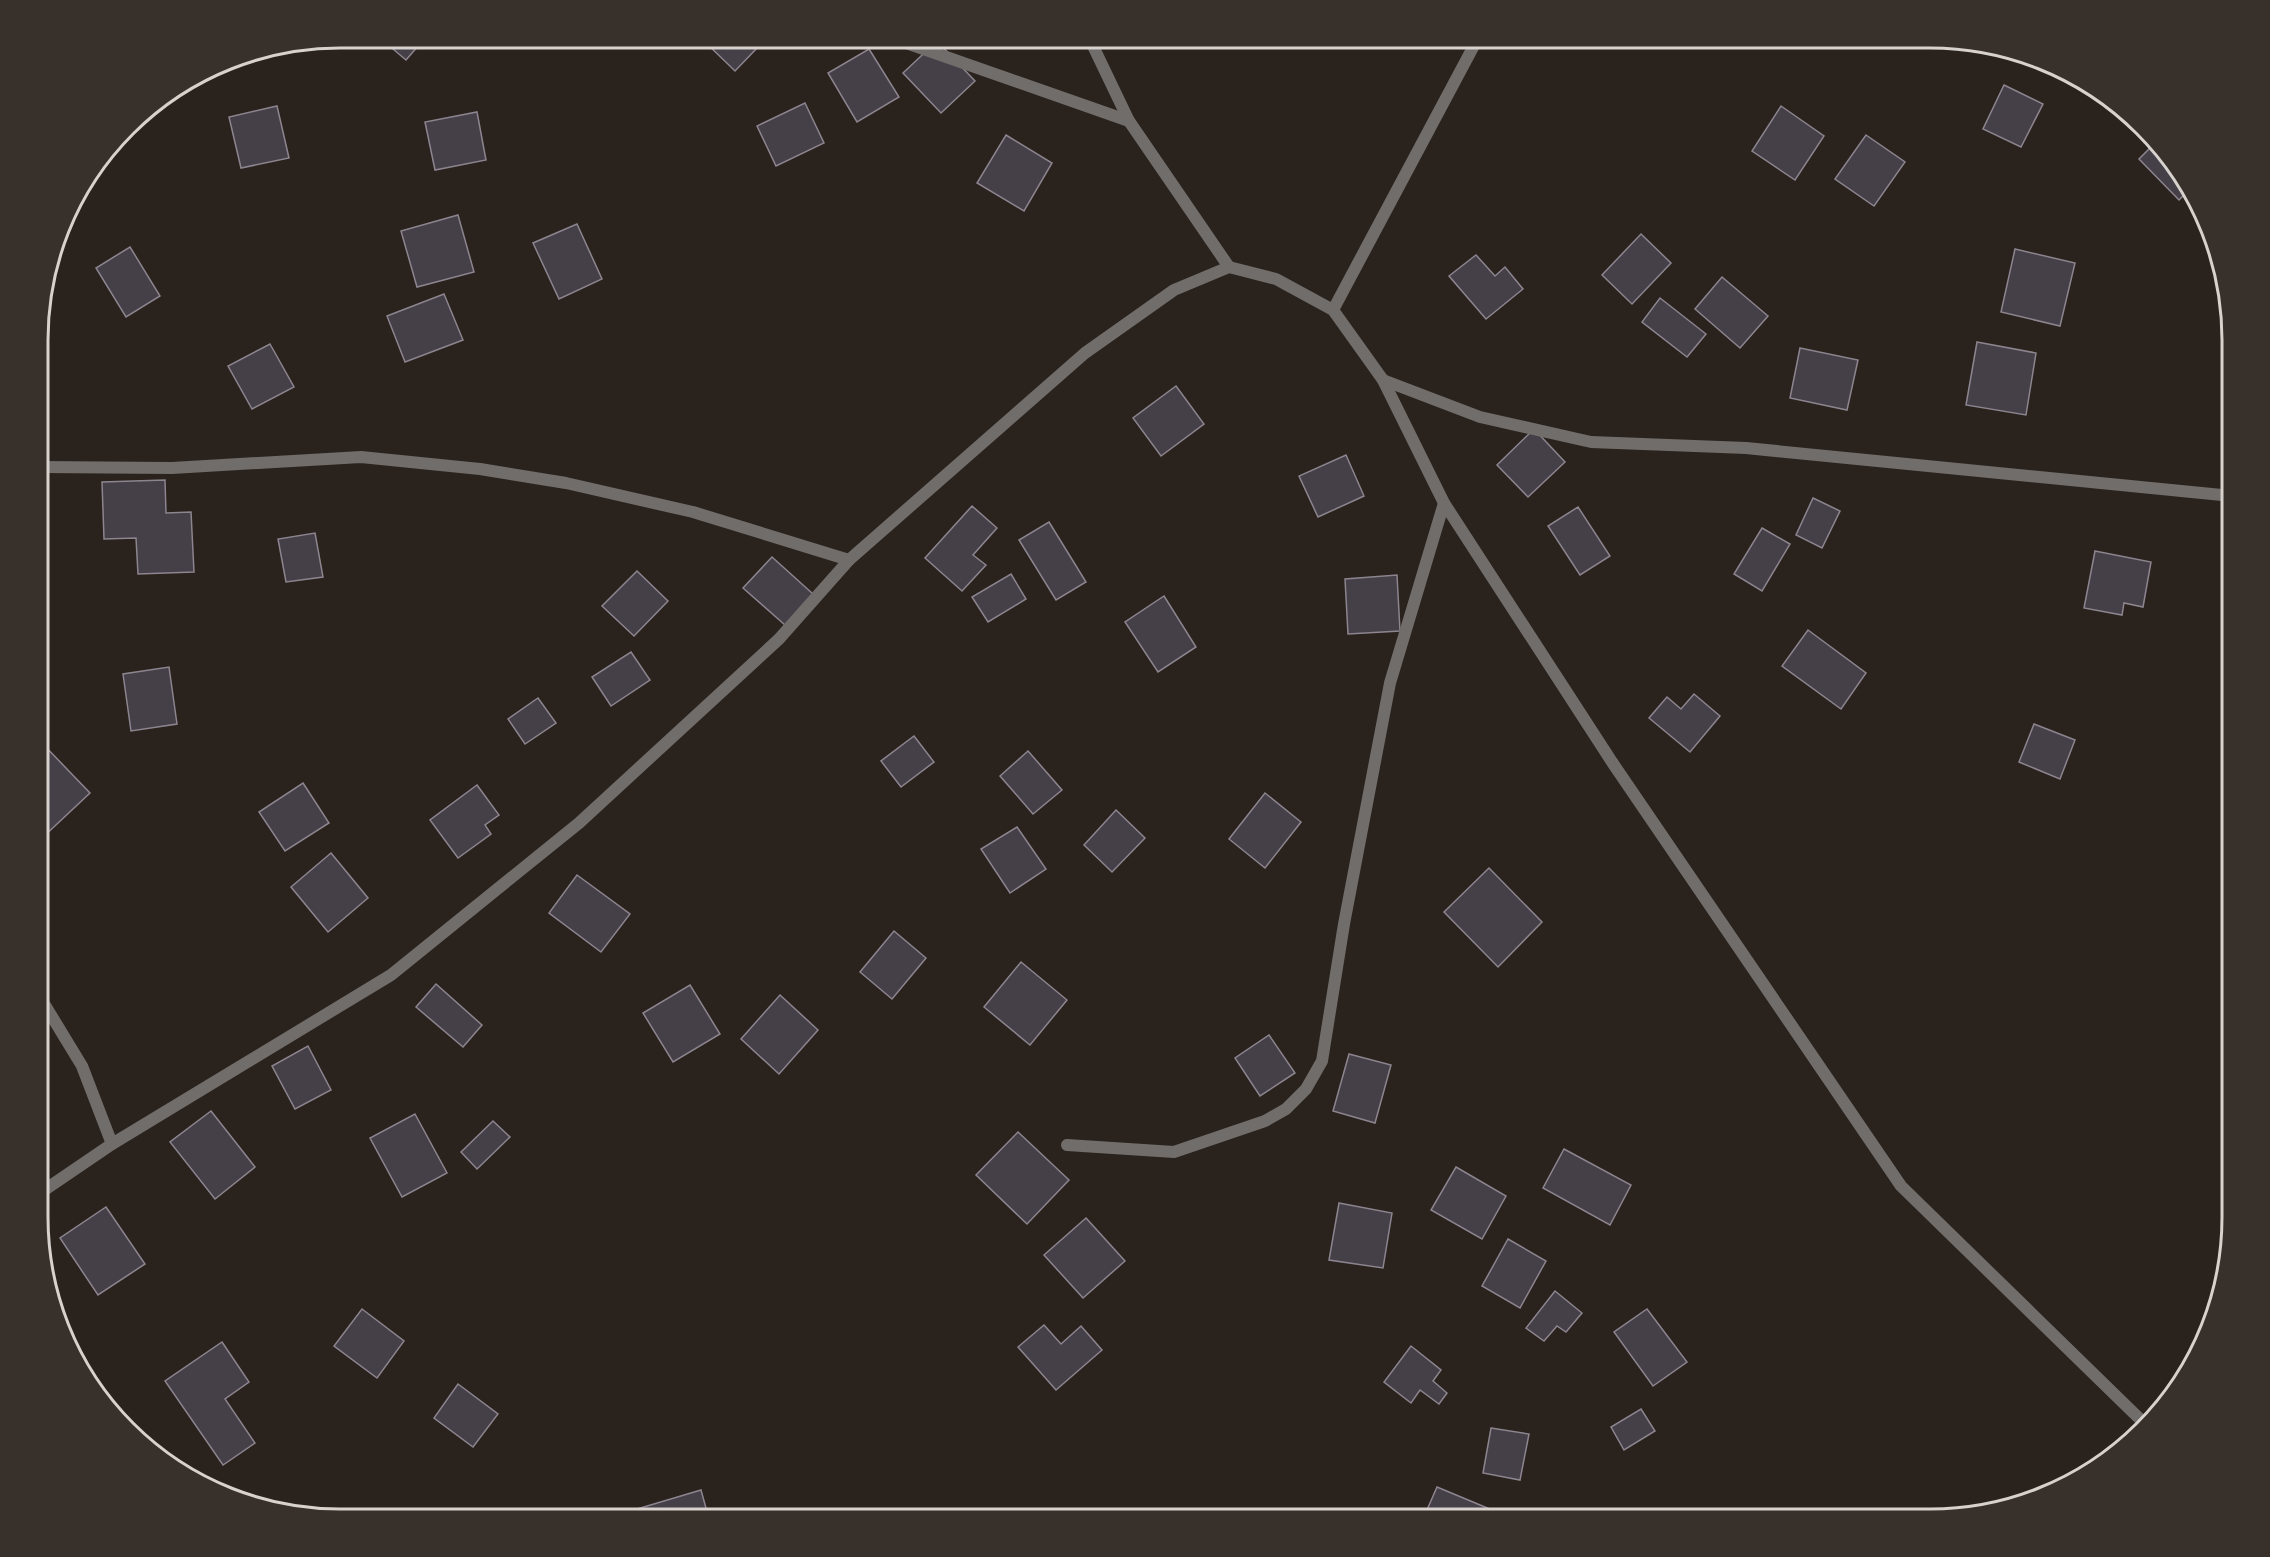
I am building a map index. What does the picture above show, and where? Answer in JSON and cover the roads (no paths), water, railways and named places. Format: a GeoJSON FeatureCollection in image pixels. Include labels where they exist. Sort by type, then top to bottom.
{"type":"FeatureCollection","features":[{"type":"Feature","properties":{"kind":"street"},"geometry":{"type":"LineString","coordinates":[[921,48],[1129,121]]}},
{"type":"Feature","properties":{"kind":"street"},"geometry":{"type":"LineString","coordinates":[[1094,48],[1129,121],[1229,267]]}},
{"type":"Feature","properties":{"kind":"street"},"geometry":{"type":"LineString","coordinates":[[1333,310],[1473,48]]}},
{"type":"Feature","properties":{"kind":"street"},"geometry":{"type":"LineString","coordinates":[[48,1188],[112,1144],[391,975],[596,807],[779,639],[849,560],[1085,353],[1174,290],[1229,267],[1276,279],[1333,310],[1383,380],[1444,503],[1612,762],[1901,1186],[2140,1419]]}},
{"type":"Feature","properties":{"kind":"street"},"geometry":{"type":"LineString","coordinates":[[1383,380],[1480,417],[1591,442],[1746,448],[2222,495]]}},
{"type":"Feature","properties":{"kind":"street"},"geometry":{"type":"LineString","coordinates":[[48,467],[172,468],[361,457],[480,469],[566,483],[693,512],[849,560]]}},
{"type":"Feature","properties":{"kind":"street"},"geometry":{"type":"LineString","coordinates":[[1067,1145],[1174,1152],[1265,1121],[1286,1109],[1306,1089],[1322,1061],[1344,924],[1390,683],[1444,503]]}},
{"type":"Feature","properties":{"kind":"street"},"geometry":{"type":"LineString","coordinates":[[48,1010],[82,1066],[112,1144]]}}]}
